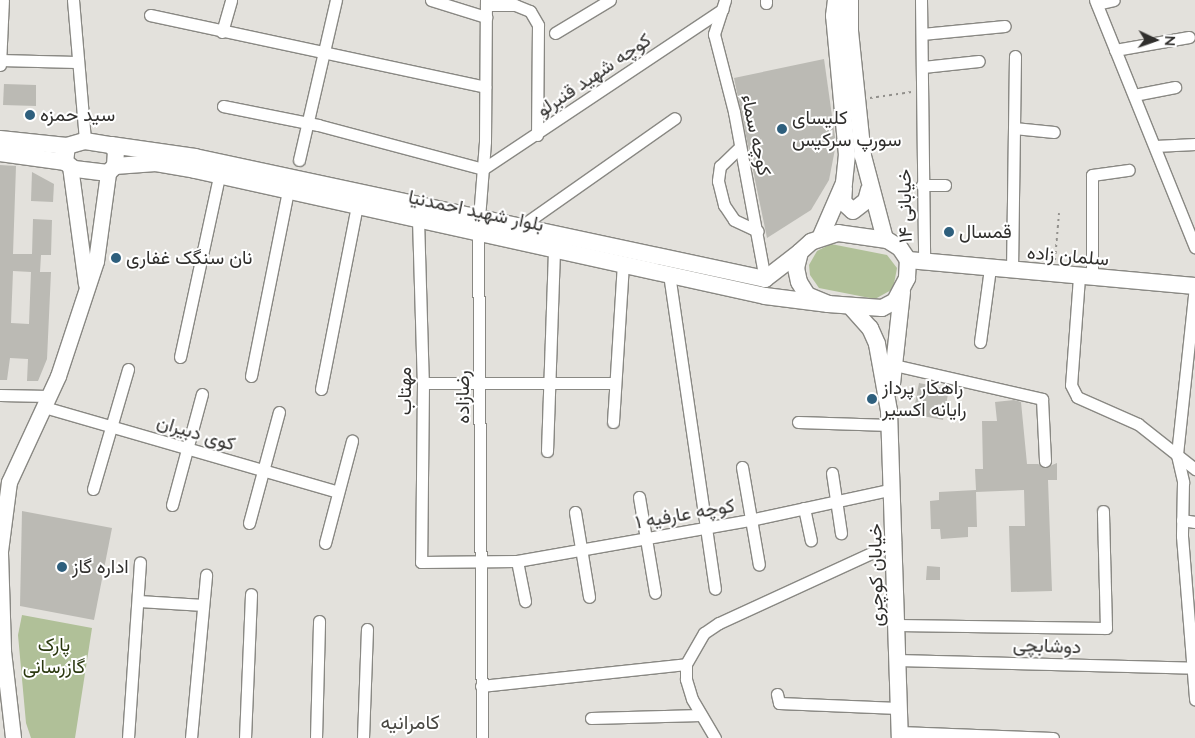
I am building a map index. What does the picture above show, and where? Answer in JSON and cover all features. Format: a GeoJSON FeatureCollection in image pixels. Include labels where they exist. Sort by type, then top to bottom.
{"type":"FeatureCollection","features":[{"type":"Feature","properties":{"kind":"main road"},"geometry":{"type":"LineString","coordinates":[[836,0],[836,44],[846,127],[844,202],[853,211],[866,201],[869,190]]}},
{"type":"Feature","properties":{"kind":"main road"},"geometry":{"type":"LineString","coordinates":[[850,0],[850,32],[869,190],[885,239]]}},
{"type":"Feature","properties":{"kind":"main road"},"geometry":{"type":"LineString","coordinates":[[0,139],[67,158]]}},
{"type":"Feature","properties":{"kind":"main road"},"geometry":{"type":"LineString","coordinates":[[0,154],[67,158],[85,141]]}},
{"type":"Feature","properties":{"kind":"main road","name":"بلوار شهید احمدنیا"},"geometry":{"type":"LineString","coordinates":[[85,141],[195,157],[478,225],[554,249],[765,296],[828,304]]}},
{"type":"Feature","properties":{"kind":"main road"},"geometry":{"type":"LineString","coordinates":[[110,145],[116,150],[112,169]]}},
{"type":"Feature","properties":{"kind":"main road","name":"بلوار شهید احمدنیا"},"geometry":{"type":"LineString","coordinates":[[67,158],[112,169],[156,163],[418,219],[520,227],[765,279]]}},
{"type":"Feature","properties":{"kind":"main road"},"geometry":{"type":"LineString","coordinates":[[821,236],[844,183]]}},
{"type":"Feature","properties":{"kind":"main road"},"geometry":{"type":"LineString","coordinates":[[765,279],[800,252],[821,236],[838,233],[885,239],[916,261],[902,292],[882,308],[850,306],[828,304],[807,295],[799,282],[800,252]]}},
{"type":"Feature","properties":{"kind":"main road","name":"سلمان زاده"},"geometry":{"type":"LineString","coordinates":[[916,261],[1085,278],[1195,286]]}},
{"type":"Feature","properties":{"kind":"main road"},"geometry":{"type":"LineString","coordinates":[[765,279],[775,282],[779,289],[777,294],[765,296]]}},
{"type":"Feature","properties":{"kind":"main road","name":"خیابان کوچری"},"geometry":{"type":"LineString","coordinates":[[899,735],[890,418],[902,292]]}},
{"type":"Feature","properties":{"kind":"main road","name":"خیابان کوچری"},"geometry":{"type":"LineString","coordinates":[[850,306],[870,328],[878,344],[890,418]]}},
{"type":"Feature","properties":{"kind":"street"},"geometry":{"type":"LineString","coordinates":[[0,65],[3,0]]}},
{"type":"Feature","properties":{"kind":"street"},"geometry":{"type":"LineString","coordinates":[[73,0],[76,62],[85,141]]}},
{"type":"Feature","properties":{"kind":"street"},"geometry":{"type":"LineString","coordinates":[[222,32],[231,0]]}},
{"type":"Feature","properties":{"kind":"street"},"geometry":{"type":"LineString","coordinates":[[299,160],[309,124],[336,0]]}},
{"type":"Feature","properties":{"kind":"street"},"geometry":{"type":"LineString","coordinates":[[431,0],[486,7],[515,5],[530,11],[538,25],[537,134]]}},
{"type":"Feature","properties":{"kind":"street"},"geometry":{"type":"LineString","coordinates":[[555,33],[610,0]]}},
{"type":"Feature","properties":{"kind":"street","name":"خیابانی ۱۴"},"geometry":{"type":"LineString","coordinates":[[916,261],[922,185],[923,67],[921,0]]}},
{"type":"Feature","properties":{"kind":"street"},"geometry":{"type":"LineString","coordinates":[[1114,0],[1096,2],[1195,248]]}},
{"type":"Feature","properties":{"kind":"street","name":"کوچه شهید قنبرلو"},"geometry":{"type":"LineString","coordinates":[[483,169],[537,134],[724,4]]}},
{"type":"Feature","properties":{"kind":"street","name":"کوچه سماء"},"geometry":{"type":"LineString","coordinates":[[724,4],[714,34],[758,231],[765,279]]}},
{"type":"Feature","properties":{"kind":"street","name":"رضازاده"},"geometry":{"type":"LineString","coordinates":[[482,738],[481,383],[478,225],[485,141],[486,7]]}},
{"type":"Feature","properties":{"kind":"street"},"geometry":{"type":"LineString","coordinates":[[150,15],[485,87]]}},
{"type":"Feature","properties":{"kind":"street"},"geometry":{"type":"LineString","coordinates":[[922,34],[1005,26]]}},
{"type":"Feature","properties":{"kind":"street"},"geometry":{"type":"LineString","coordinates":[[1115,50],[1190,36]]}},
{"type":"Feature","properties":{"kind":"street"},"geometry":{"type":"LineString","coordinates":[[1012,271],[1015,56]]}},
{"type":"Feature","properties":{"kind":"street"},"geometry":{"type":"LineString","coordinates":[[0,60],[76,62]]}},
{"type":"Feature","properties":{"kind":"street"},"geometry":{"type":"LineString","coordinates":[[923,67],[978,61]]}},
{"type":"Feature","properties":{"kind":"street"},"geometry":{"type":"LineString","coordinates":[[1134,95],[1174,87]]}},
{"type":"Feature","properties":{"kind":"street"},"geometry":{"type":"LineString","coordinates":[[223,106],[309,124],[483,169]]}},
{"type":"Feature","properties":{"kind":"street"},"geometry":{"type":"LineString","coordinates":[[520,227],[675,118]]}},
{"type":"Feature","properties":{"kind":"street"},"geometry":{"type":"LineString","coordinates":[[1014,128],[1054,132]]}},
{"type":"Feature","properties":{"kind":"street"},"geometry":{"type":"LineString","coordinates":[[1155,146],[1195,144]]}},
{"type":"Feature","properties":{"kind":"street"},"geometry":{"type":"LineString","coordinates":[[740,147],[720,166],[718,181],[724,205],[734,220],[758,231]]}},
{"type":"Feature","properties":{"kind":"street"},"geometry":{"type":"LineString","coordinates":[[67,158],[86,288]]}},
{"type":"Feature","properties":{"kind":"street"},"geometry":{"type":"LineString","coordinates":[[13,738],[3,651],[0,552],[9,482],[46,402],[96,261],[112,169]]}},
{"type":"Feature","properties":{"kind":"street"},"geometry":{"type":"LineString","coordinates":[[1129,170],[1092,175],[1085,278],[1071,385],[1077,397],[1138,424],[1195,469]]}},
{"type":"Feature","properties":{"kind":"street"},"geometry":{"type":"LineString","coordinates":[[180,357],[219,176]]}},
{"type":"Feature","properties":{"kind":"street"},"geometry":{"type":"LineString","coordinates":[[922,185],[946,185]]}},
{"type":"Feature","properties":{"kind":"street"},"geometry":{"type":"LineString","coordinates":[[251,376],[288,191]]}},
{"type":"Feature","properties":{"kind":"street"},"geometry":{"type":"LineString","coordinates":[[320,389],[357,206]]}},
{"type":"Feature","properties":{"kind":"street","name":"مهتاب"},"geometry":{"type":"LineString","coordinates":[[418,219],[423,383],[421,562]]}},
{"type":"Feature","properties":{"kind":"street"},"geometry":{"type":"LineString","coordinates":[[547,451],[554,249]]}},
{"type":"Feature","properties":{"kind":"street"},"geometry":{"type":"LineString","coordinates":[[613,422],[623,264]]}},
{"type":"Feature","properties":{"kind":"street"},"geometry":{"type":"LineString","coordinates":[[980,342],[990,268]]}},
{"type":"Feature","properties":{"kind":"street"},"geometry":{"type":"LineString","coordinates":[[669,274],[704,528],[715,590]]}},
{"type":"Feature","properties":{"kind":"street"},"geometry":{"type":"LineString","coordinates":[[1195,286],[1177,454],[1183,482],[1182,520],[1195,699]]}},
{"type":"Feature","properties":{"kind":"street"},"geometry":{"type":"LineString","coordinates":[[894,365],[1042,399],[1045,461]]}},
{"type":"Feature","properties":{"kind":"street"},"geometry":{"type":"LineString","coordinates":[[94,488],[128,369]]}},
{"type":"Feature","properties":{"kind":"street"},"geometry":{"type":"LineString","coordinates":[[423,383],[614,383]]}},
{"type":"Feature","properties":{"kind":"street","name":"کوی دبیران"},"geometry":{"type":"LineString","coordinates":[[0,394],[46,402],[113,426],[187,449],[338,492]]}},
{"type":"Feature","properties":{"kind":"street"},"geometry":{"type":"LineString","coordinates":[[172,505],[202,394]]}},
{"type":"Feature","properties":{"kind":"street"},"geometry":{"type":"LineString","coordinates":[[249,523],[279,412]]}},
{"type":"Feature","properties":{"kind":"street"},"geometry":{"type":"LineString","coordinates":[[798,422],[890,418]]}},
{"type":"Feature","properties":{"kind":"street"},"geometry":{"type":"LineString","coordinates":[[325,543],[352,441]]}},
{"type":"Feature","properties":{"kind":"street"},"geometry":{"type":"LineString","coordinates":[[742,467],[759,565]]}},
{"type":"Feature","properties":{"kind":"street"},"geometry":{"type":"LineString","coordinates":[[832,473],[841,533]]}},
{"type":"Feature","properties":{"kind":"street","name":"کوچه عارفیه ۱"},"geometry":{"type":"LineString","coordinates":[[421,562],[517,561],[750,520],[893,489]]}},
{"type":"Feature","properties":{"kind":"street"},"geometry":{"type":"LineString","coordinates":[[639,497],[655,593]]}},
{"type":"Feature","properties":{"kind":"street"},"geometry":{"type":"LineString","coordinates":[[804,508],[811,540]]}},
{"type":"Feature","properties":{"kind":"street"},"geometry":{"type":"LineString","coordinates":[[897,625],[1106,628],[1103,511]]}},
{"type":"Feature","properties":{"kind":"street"},"geometry":{"type":"LineString","coordinates":[[575,512],[589,597]]}},
{"type":"Feature","properties":{"kind":"street"},"geometry":{"type":"LineString","coordinates":[[1182,520],[1195,522]]}},
{"type":"Feature","properties":{"kind":"street"},"geometry":{"type":"LineString","coordinates":[[715,738],[692,699],[686,664],[704,634],[719,623],[895,542]]}},
{"type":"Feature","properties":{"kind":"street"},"geometry":{"type":"LineString","coordinates":[[517,561],[525,601]]}},
{"type":"Feature","properties":{"kind":"street"},"geometry":{"type":"LineString","coordinates":[[128,738],[140,601],[140,562]]}},
{"type":"Feature","properties":{"kind":"street"},"geometry":{"type":"LineString","coordinates":[[191,738],[206,575]]}},
{"type":"Feature","properties":{"kind":"street"},"geometry":{"type":"LineString","coordinates":[[245,738],[251,594]]}},
{"type":"Feature","properties":{"kind":"street"},"geometry":{"type":"LineString","coordinates":[[140,601],[202,605]]}},
{"type":"Feature","properties":{"kind":"street"},"geometry":{"type":"LineString","coordinates":[[316,738],[319,621]]}},
{"type":"Feature","properties":{"kind":"street"},"geometry":{"type":"LineString","coordinates":[[363,738],[367,629]]}},
{"type":"Feature","properties":{"kind":"street","name":"دوشابچی"},"geometry":{"type":"LineString","coordinates":[[897,660],[1194,668]]}},
{"type":"Feature","properties":{"kind":"street"},"geometry":{"type":"LineString","coordinates":[[481,686],[686,664]]}},
{"type":"Feature","properties":{"kind":"street"},"geometry":{"type":"LineString","coordinates":[[777,694],[778,703],[898,708]]}},
{"type":"Feature","properties":{"kind":"street"},"geometry":{"type":"LineString","coordinates":[[591,718],[701,715]]}},
{"type":"Feature","properties":{"kind":"street"},"geometry":{"type":"LineString","coordinates":[[899,735],[1053,738]]}},
{"type":"Feature","properties":{"kind":"path"},"geometry":{"type":"LineString","coordinates":[[859,100],[922,91]]}},
{"type":"Feature","properties":{"kind":"path"},"geometry":{"type":"LineString","coordinates":[[1053,275],[1059,212]]}},
{"type":"Feature","properties":{"kind":"green space"},"geometry":{"type":"Polygon","coordinates":[[[831,244],[887,255],[897,268],[893,289],[875,299],[819,288],[810,275],[809,265],[817,251],[831,244]]]}},
{"type":"Feature","properties":{"kind":"green space","name":"پارک گازرسانی"},"geometry":{"type":"Polygon","coordinates":[[[22,615],[92,628],[75,738],[31,738],[26,723],[18,635],[22,615]]]}},
{"type":"Feature","properties":{"kind":"building"},"geometry":{"type":"Polygon","coordinates":[[[824,59],[836,144],[829,180],[811,210],[767,238],[734,78],[824,59]]]}},
{"type":"Feature","properties":{"kind":"building"},"geometry":{"type":"Polygon","coordinates":[[[4,84],[36,85],[36,106],[3,105],[4,84]]]}},
{"type":"Feature","properties":{"kind":"building"},"geometry":{"type":"Polygon","coordinates":[[[0,165],[16,166],[13,254],[32,254],[33,219],[52,220],[51,255],[41,255],[40,272],[51,272],[47,359],[38,381],[27,381],[28,359],[10,358],[7,380],[0,380],[0,165]],[[13,271],[11,323],[29,324],[31,272],[13,271]]]}},
{"type":"Feature","properties":{"kind":"building"},"geometry":{"type":"Polygon","coordinates":[[[32,172],[54,184],[53,202],[31,201],[32,172]]]}},
{"type":"Feature","properties":{"kind":"building"},"geometry":{"type":"Polygon","coordinates":[[[919,383],[949,389],[943,420],[913,414],[919,383]]]}},
{"type":"Feature","properties":{"kind":"building"},"geometry":{"type":"Polygon","coordinates":[[[1014,400],[1021,402],[1027,464],[1038,464],[1045,468],[1057,463],[1057,480],[1048,480],[1052,591],[1011,592],[1009,526],[1025,526],[1024,490],[976,492],[977,527],[968,527],[968,537],[941,539],[940,529],[931,529],[930,501],[939,500],[939,492],[976,490],[975,469],[983,469],[982,421],[997,421],[995,402],[1014,400]]]}},
{"type":"Feature","properties":{"kind":"building","name":"اداره گاز"},"geometry":{"type":"Polygon","coordinates":[[[22,511],[112,528],[94,620],[20,606],[22,511]]]}},
{"type":"Feature","properties":{"kind":"building"},"geometry":{"type":"Polygon","coordinates":[[[927,566],[940,567],[940,580],[926,580],[927,566]]]}},
{"type":"Feature","properties":{"kind":"place","name":"سید حمزه"},"geometry":{"type":"Point","coordinates":[30,115]}},
{"type":"Feature","properties":{"kind":"place","name":"کلیسای سورپ سرکیس"},"geometry":{"type":"Point","coordinates":[782,129]}},
{"type":"Feature","properties":{"kind":"place","name":"قمسال"},"geometry":{"type":"Point","coordinates":[949,232]}},
{"type":"Feature","properties":{"kind":"place","name":"نان سنگک غفاری"},"geometry":{"type":"Point","coordinates":[116,258]}},
{"type":"Feature","properties":{"kind":"place","name":"راهکار پرداز رایانه اکسیر"},"geometry":{"type":"Point","coordinates":[872,399]}},
{"type":"Feature","properties":{"kind":"place","name":"اداره گاز"},"geometry":{"type":"Point","coordinates":[62,567]}},
{"type":"Feature","properties":{"kind":"district","name":"کامرانیه"},"geometry":{"type":"Point","coordinates":[410,721]}}]}
